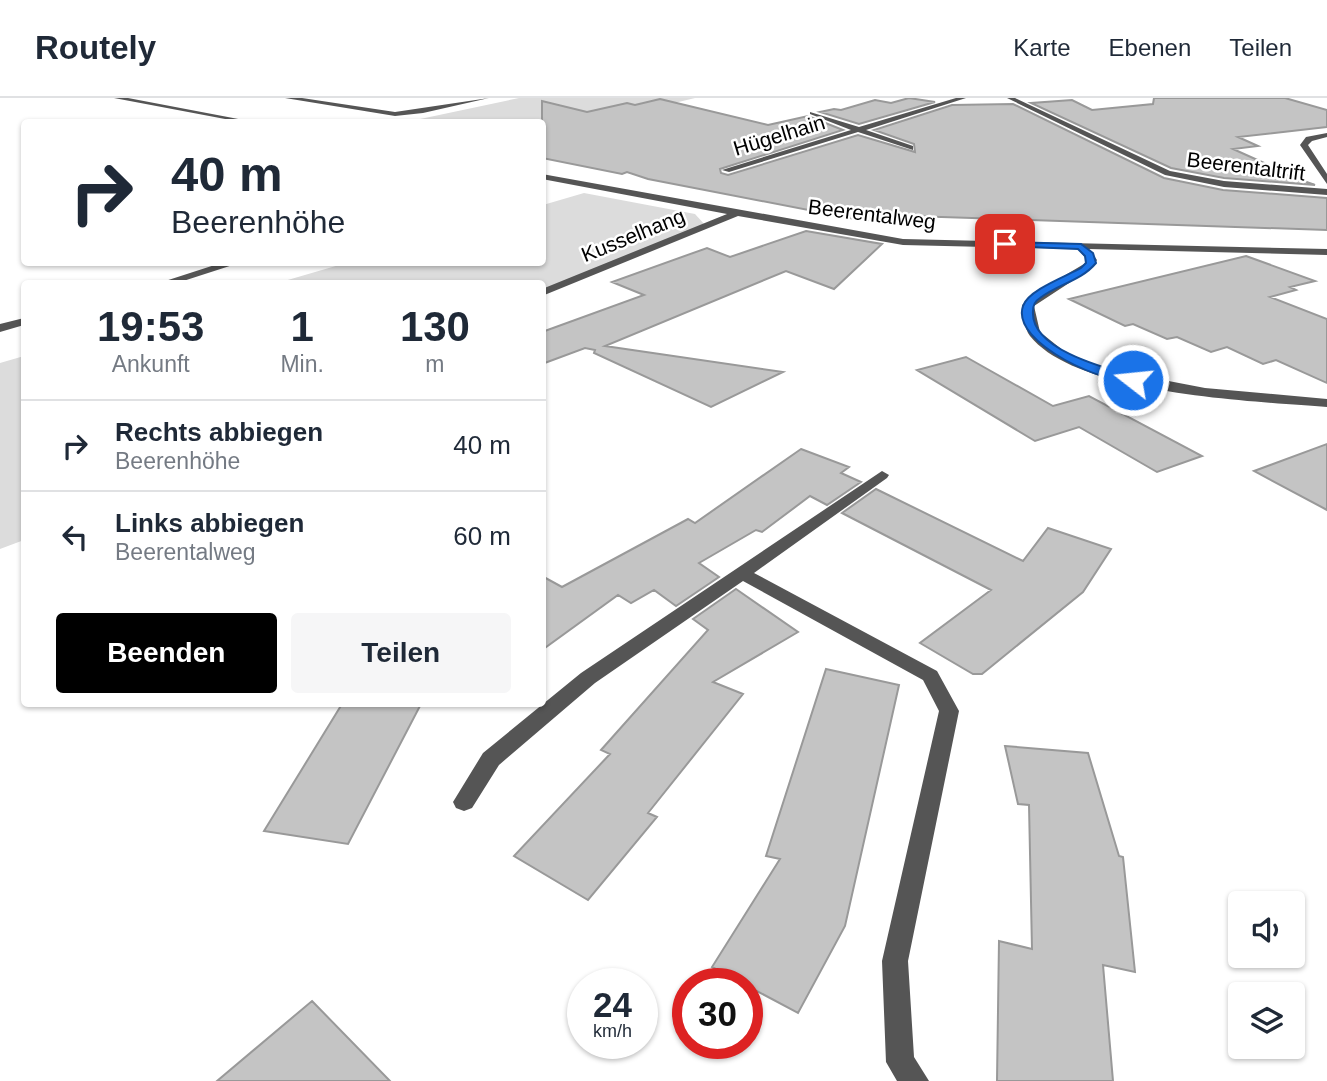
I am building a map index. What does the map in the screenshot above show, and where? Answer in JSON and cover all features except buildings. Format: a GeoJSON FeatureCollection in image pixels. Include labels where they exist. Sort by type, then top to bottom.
{"type":"FeatureCollection","features":[{"type":"Feature","properties":{"kind":"street"},"geometry":{"type":"LineString","coordinates":[[117,98],[233,119]]}},
{"type":"Feature","properties":{"kind":"street"},"geometry":{"type":"LineString","coordinates":[[288,98],[384,114],[423,111],[486,98]]}},
{"type":"Feature","properties":{"kind":"street","name":"Hügelhain"},"geometry":{"type":"LineString","coordinates":[[726,170],[963,98]]}},
{"type":"Feature","properties":{"kind":"street","name":"Beerentaltrift"},"geometry":{"type":"LineString","coordinates":[[1010,98],[1168,173],[1224,184],[1327,192]]}},
{"type":"Feature","properties":{"kind":"street"},"geometry":{"type":"LineString","coordinates":[[812,113],[910,148]]}},
{"type":"Feature","properties":{"kind":"street"},"geometry":{"type":"LineString","coordinates":[[1327,135],[1310,139],[1304,145],[1327,181]]}},
{"type":"Feature","properties":{"kind":"street","name":"Beerentalweg"},"geometry":{"type":"LineString","coordinates":[[546,177],[903,242],[1327,252]]}},
{"type":"Feature","properties":{"kind":"street","name":"Kusselhang"},"geometry":{"type":"LineString","coordinates":[[546,291],[737,213]]}},
{"type":"Feature","properties":{"kind":"street"},"geometry":{"type":"LineString","coordinates":[[1081,246],[1092,260],[1088,267],[1044,290],[1028,305],[1027,322],[1047,346],[1092,368],[1158,385],[1327,403]]}},
{"type":"Feature","properties":{"kind":"street"},"geometry":{"type":"LineString","coordinates":[[175,280],[223,266]]}},
{"type":"Feature","properties":{"kind":"street"},"geometry":{"type":"LineString","coordinates":[[0,328],[21,322]]}},
{"type":"Feature","properties":{"kind":"street"},"geometry":{"type":"LineString","coordinates":[[464,803],[491,758],[588,678],[882,475]]}},
{"type":"Feature","properties":{"kind":"street"},"geometry":{"type":"LineString","coordinates":[[742,574],[930,676],[949,711],[895,961],[900,1062],[915,1081]]}},
{"type":"Feature","properties":{"kind":"shaded area"},"geometry":{"type":"Polygon","coordinates":[[[519,98],[695,98],[546,134],[546,119],[420,119],[519,98]]]}},
{"type":"Feature","properties":{"kind":"shaded area"},"geometry":{"type":"Polygon","coordinates":[[[584,193],[695,214],[706,226],[546,293],[546,280],[288,280],[336,266],[546,266],[546,204],[584,193]]]}},
{"type":"Feature","properties":{"kind":"shaded area"},"geometry":{"type":"Polygon","coordinates":[[[21,357],[21,541],[0,549],[0,363],[21,357]]]}},
{"type":"Feature","properties":{"kind":"route"},"geometry":{"type":"LineString","coordinates":[[1005,244],[1081,246],[1092,260],[1091,263],[1085,270],[1035,296],[1028,305],[1027,322],[1037,337],[1060,354],[1092,368],[1133,380]]}}]}
